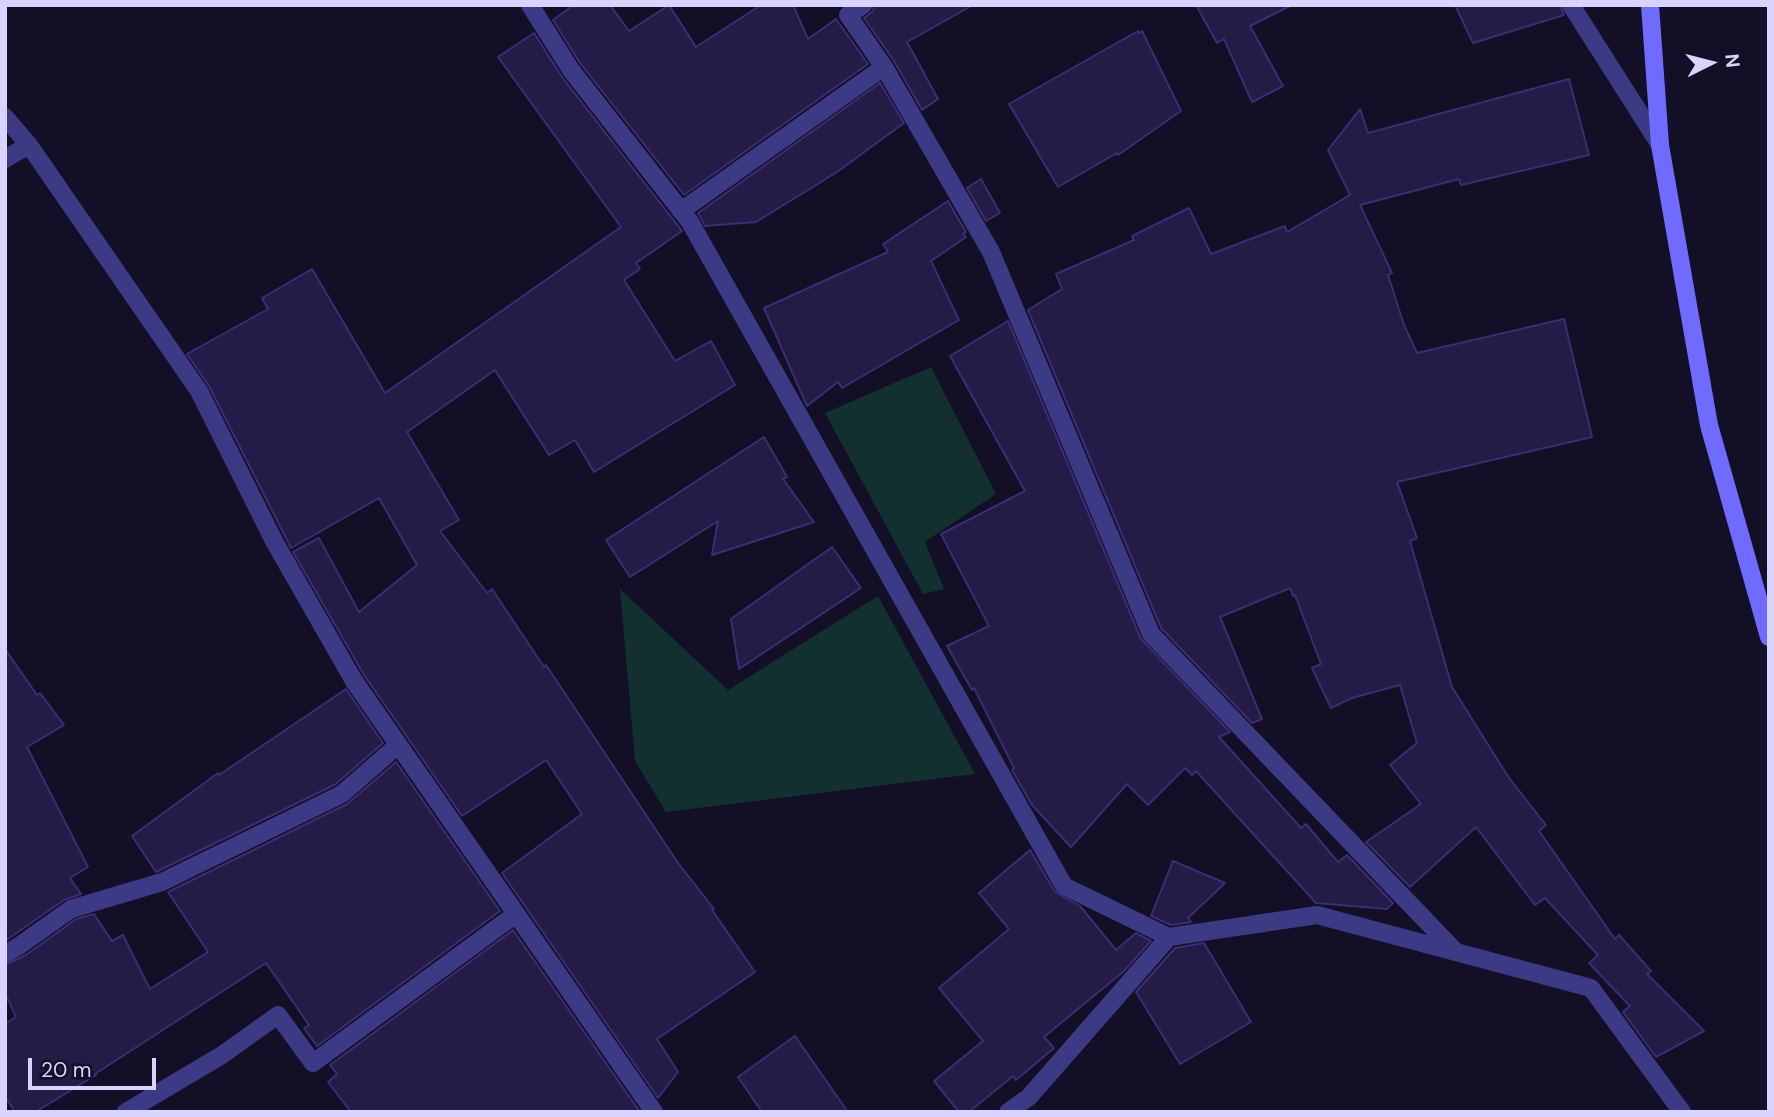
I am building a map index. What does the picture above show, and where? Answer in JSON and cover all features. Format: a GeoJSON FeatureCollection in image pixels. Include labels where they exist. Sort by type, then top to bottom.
{"type":"FeatureCollection","features":[{"type":"Feature","properties":{"kind":"main road"},"geometry":{"type":"LineString","coordinates":[[1650,5],[1660,145],[1709,425],[1769,637]]}},
{"type":"Feature","properties":{"kind":"street"},"geometry":{"type":"LineString","coordinates":[[530,5],[570,69],[690,222],[1065,886],[1169,937],[1317,915],[1591,988],[1682,1112]]}},
{"type":"Feature","properties":{"kind":"street"},"geometry":{"type":"LineString","coordinates":[[863,5],[848,15],[884,66],[991,252],[1151,634],[1456,953]]}},
{"type":"Feature","properties":{"kind":"street"},"geometry":{"type":"LineString","coordinates":[[1571,5],[1660,145]]}},
{"type":"Feature","properties":{"kind":"street"},"geometry":{"type":"LineString","coordinates":[[681,211],[884,66]]}},
{"type":"Feature","properties":{"kind":"street"},"geometry":{"type":"LineString","coordinates":[[5,117],[29,145],[199,391],[274,541],[354,681],[654,1112]]}},
{"type":"Feature","properties":{"kind":"street"},"geometry":{"type":"LineString","coordinates":[[5,159],[29,145]]}},
{"type":"Feature","properties":{"kind":"street"},"geometry":{"type":"LineString","coordinates":[[5,954],[71,909],[162,882],[342,794],[398,745]]}},
{"type":"Feature","properties":{"kind":"street"},"geometry":{"type":"LineString","coordinates":[[126,1112],[222,1055],[278,1015],[313,1063],[516,914]]}},
{"type":"Feature","properties":{"kind":"street"},"geometry":{"type":"LineString","coordinates":[[1008,1112],[1029,1097],[1169,937]]}},
{"type":"Feature","properties":{"kind":"green space"},"geometry":{"type":"Polygon","coordinates":[[[931,367],[996,494],[925,542],[944,589],[923,594],[825,413],[931,367]]]}},
{"type":"Feature","properties":{"kind":"green space"},"geometry":{"type":"Polygon","coordinates":[[[620,589],[728,690],[878,596],[975,774],[666,812],[635,761],[620,589]]]}},
{"type":"Feature","properties":{"kind":"building"},"geometry":{"type":"Polygon","coordinates":[[[574,5],[610,5],[629,31],[669,5],[696,47],[761,5],[793,5],[808,39],[836,19],[868,64],[684,195],[580,63],[553,20],[574,5]]]}},
{"type":"Feature","properties":{"kind":"building"},"geometry":{"type":"Polygon","coordinates":[[[875,5],[973,5],[907,42],[938,99],[922,110],[894,61],[864,18],[873,11],[875,5]]]}},
{"type":"Feature","properties":{"kind":"building"},"geometry":{"type":"Polygon","coordinates":[[[1196,5],[1292,5],[1250,26],[1283,86],[1252,102],[1224,39],[1217,43],[1196,5]]]}},
{"type":"Feature","properties":{"kind":"building"},"geometry":{"type":"Polygon","coordinates":[[[1455,5],[1560,5],[1564,15],[1473,43],[1455,5]]]}},
{"type":"Feature","properties":{"kind":"building"},"geometry":{"type":"Polygon","coordinates":[[[1142,31],[1181,111],[1118,155],[1117,153],[1058,187],[1009,104],[1142,31]]]}},
{"type":"Feature","properties":{"kind":"building"},"geometry":{"type":"Polygon","coordinates":[[[534,33],[562,77],[682,231],[636,263],[640,269],[624,280],[675,361],[711,341],[735,385],[594,472],[575,440],[549,455],[495,370],[407,432],[459,520],[440,531],[487,593],[492,589],[755,972],[657,1039],[678,1072],[658,1098],[502,873],[582,814],[546,760],[462,816],[364,675],[293,552],[319,538],[359,612],[417,565],[379,498],[291,548],[209,386],[187,354],[268,309],[262,298],[312,269],[385,393],[621,227],[498,57],[534,33]]]}},
{"type":"Feature","properties":{"kind":"building"},"geometry":{"type":"Polygon","coordinates":[[[1569,79],[1589,155],[1461,185],[1459,179],[1360,205],[1392,273],[1388,275],[1404,325],[1417,353],[1564,319],[1592,437],[1397,482],[1417,538],[1410,541],[1452,687],[1509,778],[1546,825],[1539,831],[1615,939],[1619,935],[1651,971],[1647,974],[1704,1031],[1656,1057],[1623,1012],[1630,1006],[1589,963],[1598,955],[1545,898],[1535,905],[1476,827],[1410,887],[1366,842],[1421,804],[1390,765],[1417,743],[1400,685],[1352,698],[1331,708],[1312,668],[1321,664],[1290,588],[1220,617],[1262,719],[1252,723],[1161,628],[1028,310],[1062,289],[1056,274],[1134,240],[1132,236],[1189,208],[1211,254],[1285,226],[1287,232],[1350,195],[1328,150],[1360,109],[1368,133],[1569,79]]]}},
{"type":"Feature","properties":{"kind":"building"},"geometry":{"type":"Polygon","coordinates":[[[880,83],[904,123],[837,172],[756,222],[705,226],[698,213],[880,83]]]}},
{"type":"Feature","properties":{"kind":"building"},"geometry":{"type":"Polygon","coordinates":[[[981,179],[1000,213],[986,221],[967,188],[981,179]]]}},
{"type":"Feature","properties":{"kind":"building"},"geometry":{"type":"Polygon","coordinates":[[[948,201],[966,232],[963,234],[966,237],[931,261],[959,320],[842,388],[838,382],[807,406],[764,308],[888,252],[883,244],[948,201]]]}},
{"type":"Feature","properties":{"kind":"building"},"geometry":{"type":"Polygon","coordinates":[[[1008,321],[1141,639],[1230,732],[1219,737],[1301,828],[1306,824],[1338,862],[1347,855],[1393,903],[1387,909],[1316,903],[1196,771],[1192,775],[1185,768],[1148,805],[1127,784],[1071,847],[1032,805],[1012,770],[1014,768],[974,688],[972,690],[947,646],[989,626],[941,534],[1025,491],[950,356],[1008,321]]]}},
{"type":"Feature","properties":{"kind":"building"},"geometry":{"type":"Polygon","coordinates":[[[764,437],[787,477],[783,479],[814,522],[712,555],[718,521],[630,577],[606,540],[764,437]]]}},
{"type":"Feature","properties":{"kind":"building"},"geometry":{"type":"Polygon","coordinates":[[[832,547],[861,588],[739,669],[731,619],[832,547]]]}},
{"type":"Feature","properties":{"kind":"building"},"geometry":{"type":"Polygon","coordinates":[[[5,649],[37,695],[40,693],[64,725],[27,747],[88,867],[70,878],[81,894],[64,900],[5,941],[5,649]]]}},
{"type":"Feature","properties":{"kind":"building"},"geometry":{"type":"Polygon","coordinates":[[[346,689],[383,743],[336,784],[156,872],[132,836],[218,773],[219,775],[346,689]]]}},
{"type":"Feature","properties":{"kind":"building"},"geometry":{"type":"Polygon","coordinates":[[[396,762],[500,911],[317,1046],[304,1028],[309,1025],[266,963],[42,1108],[35,1112],[15,1112],[5,1096],[5,1024],[16,1017],[5,993],[5,965],[26,955],[76,919],[94,914],[112,941],[123,935],[150,989],[208,952],[168,892],[347,804],[396,762]]]}},
{"type":"Feature","properties":{"kind":"building"},"geometry":{"type":"Polygon","coordinates":[[[1030,850],[1055,892],[1080,906],[1116,950],[1136,933],[1151,941],[1124,971],[1044,1037],[1054,1048],[1016,1080],[1013,1076],[969,1112],[959,1112],[934,1081],[983,1041],[939,988],[1009,929],[979,893],[1030,850]]]}},
{"type":"Feature","properties":{"kind":"building"},"geometry":{"type":"Polygon","coordinates":[[[1173,861],[1225,883],[1188,918],[1191,922],[1171,925],[1151,916],[1173,861]]]}},
{"type":"Feature","properties":{"kind":"building"},"geometry":{"type":"Polygon","coordinates":[[[513,930],[640,1112],[351,1112],[328,1082],[337,1074],[330,1065],[513,930]]]}},
{"type":"Feature","properties":{"kind":"building"},"geometry":{"type":"Polygon","coordinates":[[[1204,943],[1251,1022],[1180,1064],[1136,992],[1175,948],[1204,943]]]}},
{"type":"Feature","properties":{"kind":"building"},"geometry":{"type":"Polygon","coordinates":[[[795,1036],[848,1112],[762,1112],[738,1077],[795,1036]]]}}]}
